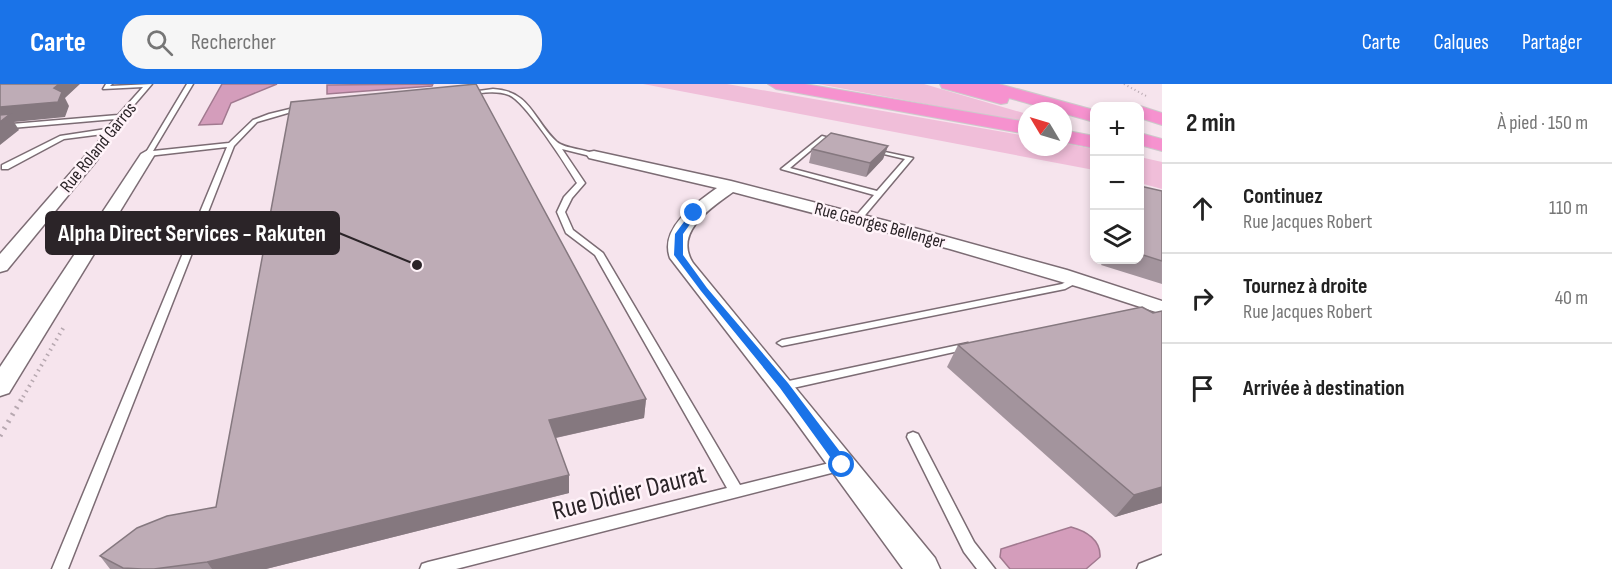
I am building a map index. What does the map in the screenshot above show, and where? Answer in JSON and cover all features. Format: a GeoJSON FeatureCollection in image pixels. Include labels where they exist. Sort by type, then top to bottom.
{"type":"FeatureCollection","features":[{"type":"Feature","properties":{"kind":"highway"},"geometry":{"type":"LineString","coordinates":[[776,84],[1018,126]]}},
{"type":"Feature","properties":{"kind":"highway"},"geometry":{"type":"LineString","coordinates":[[948,84],[1018,104]]}},
{"type":"Feature","properties":{"kind":"highway"},"geometry":{"type":"LineString","coordinates":[[980,84],[1090,107]]}},
{"type":"Feature","properties":{"kind":"highway"},"geometry":{"type":"LineString","coordinates":[[1008,84],[1090,107]]}},
{"type":"Feature","properties":{"kind":"highway"},"geometry":{"type":"LineString","coordinates":[[1057,88],[1090,104]]}},
{"type":"Feature","properties":{"kind":"highway"},"geometry":{"type":"LineString","coordinates":[[1144,105],[1162,119]]}},
{"type":"Feature","properties":{"kind":"highway"},"geometry":{"type":"LineString","coordinates":[[1072,120],[1090,125]]}},
{"type":"Feature","properties":{"kind":"highway"},"geometry":{"type":"LineString","coordinates":[[1144,121],[1162,127]]}},
{"type":"Feature","properties":{"kind":"highway"},"geometry":{"type":"LineString","coordinates":[[1144,129],[1162,134]]}},
{"type":"Feature","properties":{"kind":"highway"},"geometry":{"type":"LineString","coordinates":[[1072,137],[1090,141]]}},
{"type":"Feature","properties":{"kind":"highway"},"geometry":{"type":"LineString","coordinates":[[1144,140],[1162,145]]}},
{"type":"Feature","properties":{"kind":"highway"},"geometry":{"type":"LineString","coordinates":[[1144,153],[1162,158]]}},
{"type":"Feature","properties":{"kind":"street","name":"Rue Roland Garros"},"geometry":{"type":"LineString","coordinates":[[0,387],[148,154]]}},
{"type":"Feature","properties":{"kind":"street","name":"Rue Georges Bellenger"},"geometry":{"type":"LineString","coordinates":[[594,155],[858,218],[1105,286],[1162,308]]}},
{"type":"Feature","properties":{"kind":"street","name":"Rue Roland Garros"},"geometry":{"type":"LineString","coordinates":[[0,266],[92,157]]}},
{"type":"Feature","properties":{"kind":"street"},"geometry":{"type":"LineString","coordinates":[[731,186],[694,213],[679,234],[678,255],[704,290],[784,386],[923,569]]}},
{"type":"Feature","properties":{"kind":"lane"},"geometry":{"type":"LineString","coordinates":[[109,84],[105,88],[149,85]]}},
{"type":"Feature","properties":{"kind":"lane","name":"Rue Roland Garros"},"geometry":{"type":"LineString","coordinates":[[148,154],[190,84]]}},
{"type":"Feature","properties":{"kind":"lane","name":"Rue Roland Garros"},"geometry":{"type":"LineString","coordinates":[[92,157],[108,131],[149,85]]}},
{"type":"Feature","properties":{"kind":"lane"},"geometry":{"type":"LineString","coordinates":[[455,94],[490,90],[511,93],[518,97],[556,145],[581,183],[568,196],[561,212],[568,231],[598,253],[736,491]]}},
{"type":"Feature","properties":{"kind":"lane"},"geometry":{"type":"LineString","coordinates":[[60,569],[231,145],[255,121],[286,111],[314,107]]}},
{"type":"Feature","properties":{"kind":"lane"},"geometry":{"type":"LineString","coordinates":[[0,127],[120,117]]}},
{"type":"Feature","properties":{"kind":"lane"},"geometry":{"type":"LineString","coordinates":[[4,167],[62,137],[108,131]]}},
{"type":"Feature","properties":{"kind":"lane"},"geometry":{"type":"LineString","coordinates":[[844,143],[822,138],[785,169],[879,194]]}},
{"type":"Feature","properties":{"kind":"lane"},"geometry":{"type":"LineString","coordinates":[[148,154],[231,145]]}},
{"type":"Feature","properties":{"kind":"lane"},"geometry":{"type":"LineString","coordinates":[[556,145],[594,155]]}},
{"type":"Feature","properties":{"kind":"lane"},"geometry":{"type":"LineString","coordinates":[[858,218],[910,158],[866,148]]}},
{"type":"Feature","properties":{"kind":"lane"},"geometry":{"type":"LineString","coordinates":[[782,343],[1065,286],[1077,279]]}},
{"type":"Feature","properties":{"kind":"lane"},"geometry":{"type":"LineString","coordinates":[[784,386],[981,343]]}},
{"type":"Feature","properties":{"kind":"lane"},"geometry":{"type":"LineString","coordinates":[[913,438],[969,547],[987,569]]}},
{"type":"Feature","properties":{"kind":"lane","name":"Rue Didier Daurat"},"geometry":{"type":"LineString","coordinates":[[428,569],[842,465]]}},
{"type":"Feature","properties":{"kind":"lane"},"geometry":{"type":"LineString","coordinates":[[1145,569],[1162,562]]}},
{"type":"Feature","properties":{"kind":"path"},"geometry":{"type":"LineString","coordinates":[[1124,84],[1141,102]]}},
{"type":"Feature","properties":{"kind":"shaded area"},"geometry":{"type":"Polygon","coordinates":[[[222,84],[277,84],[231,103],[222,124],[199,125],[222,84]]]}},
{"type":"Feature","properties":{"kind":"shaded area"},"geometry":{"type":"Polygon","coordinates":[[[433,84],[432,86],[327,94],[327,85],[433,84]]]}},
{"type":"Feature","properties":{"kind":"shaded area"},"geometry":{"type":"Polygon","coordinates":[[[643,84],[727,84],[1018,134],[1018,156],[643,84]]]}},
{"type":"Feature","properties":{"kind":"shaded area"},"geometry":{"type":"Polygon","coordinates":[[[818,84],[924,84],[1018,111],[1018,121],[818,84]]]}},
{"type":"Feature","properties":{"kind":"shaded area"},"geometry":{"type":"Polygon","coordinates":[[[1072,145],[1090,148],[1090,169],[1021,156],[1072,156],[1072,145]]]}},
{"type":"Feature","properties":{"kind":"shaded area"},"geometry":{"type":"Polygon","coordinates":[[[1144,158],[1162,162],[1162,189],[1144,184],[1144,158]]]}},
{"type":"Feature","properties":{"kind":"shaded area"},"geometry":{"type":"Polygon","coordinates":[[[1071,527],[1092,537],[1100,551],[1100,557],[1086,569],[1010,569],[1000,557],[1001,549],[1071,527]]]}},
{"type":"Feature","properties":{"kind":"building"},"geometry":{"type":"Polygon","coordinates":[[[0,84],[59,84],[54,88],[62,92],[58,102],[0,107],[0,84]]]}},
{"type":"Feature","properties":{"kind":"building"},"geometry":{"type":"Polygon","coordinates":[[[476,84],[646,399],[549,420],[569,475],[207,562],[154,569],[123,568],[100,556],[137,528],[167,516],[216,507],[291,102],[476,84]]]}},
{"type":"Feature","properties":{"kind":"building"},"geometry":{"type":"Polygon","coordinates":[[[10,114],[0,122],[0,115],[10,114]]]}},
{"type":"Feature","properties":{"kind":"building"},"geometry":{"type":"Polygon","coordinates":[[[831,133],[888,146],[870,163],[812,149],[831,133]]]}},
{"type":"Feature","properties":{"kind":"building"},"geometry":{"type":"Polygon","coordinates":[[[1144,187],[1162,191],[1162,261],[1144,255],[1144,187]]]}},
{"type":"Feature","properties":{"kind":"building"},"geometry":{"type":"Polygon","coordinates":[[[1142,307],[1153,313],[1162,311],[1162,487],[1134,495],[958,345],[1142,307]]]}},
{"type":"Feature","properties":{"kind":"place","name":"Alpha Direct Services - Rakuten"},"geometry":{"type":"Point","coordinates":[417,265]}},
{"type":"Feature","properties":{"kind":"route"},"geometry":{"type":"LineString","coordinates":[[694,213],[679,234],[678,255],[704,290],[784,386],[842,465]]}}]}
